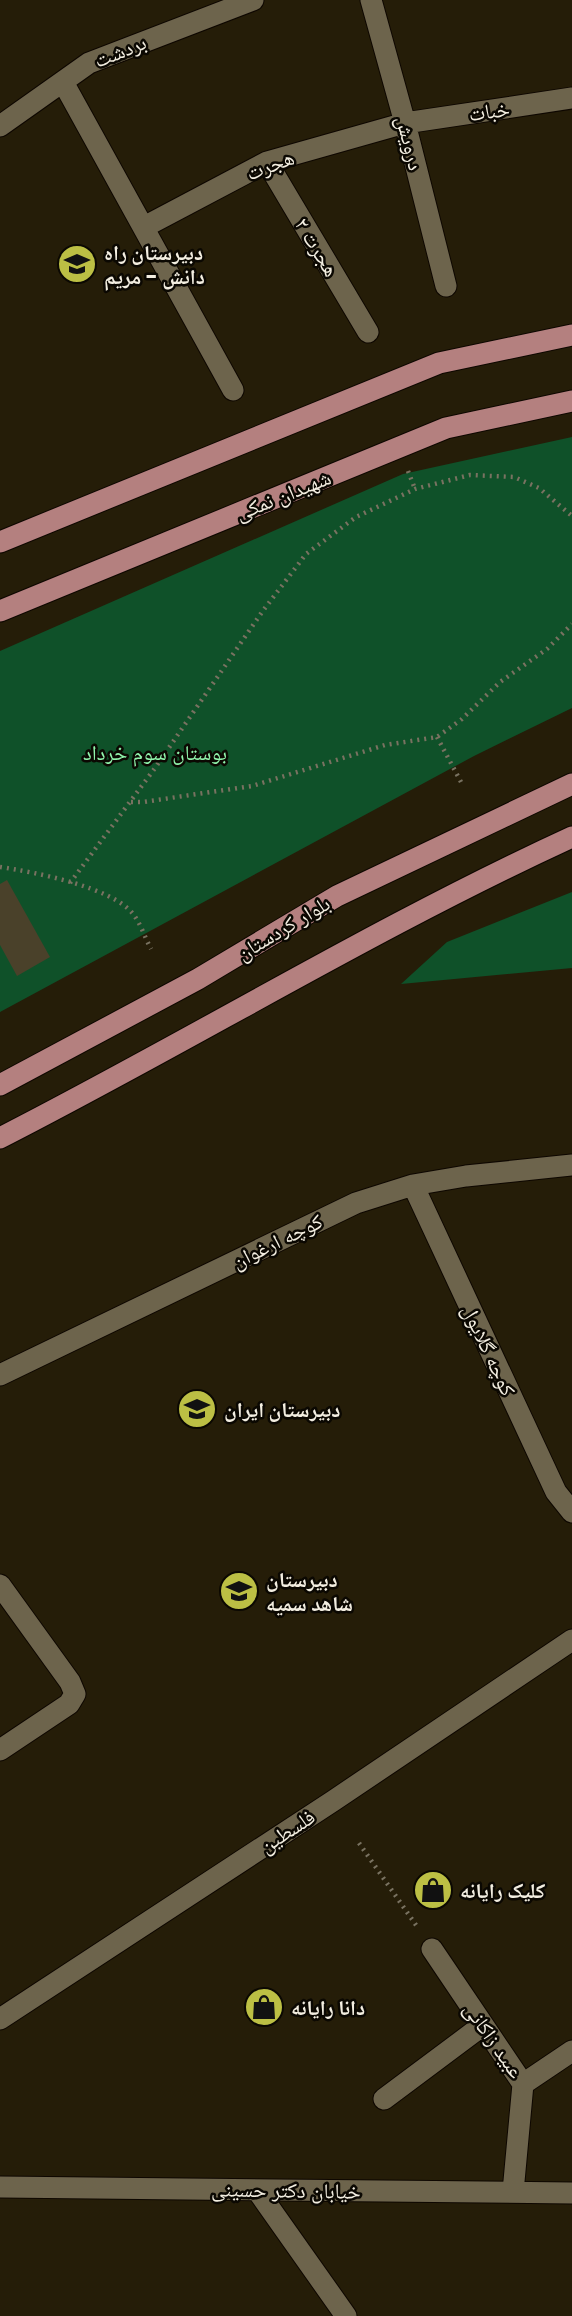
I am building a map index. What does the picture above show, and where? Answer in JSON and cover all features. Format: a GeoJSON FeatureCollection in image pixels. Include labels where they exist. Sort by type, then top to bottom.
{"type":"FeatureCollection","features":[{"type":"Feature","properties":{"kind":"main road"},"geometry":{"type":"LineString","coordinates":[[0,542],[439,363],[572,335]]}},
{"type":"Feature","properties":{"kind":"main road","name":"شهیدان نمکی"},"geometry":{"type":"LineString","coordinates":[[0,611],[446,428],[572,401]]}},
{"type":"Feature","properties":{"kind":"main road","name":"بلوار کردستان"},"geometry":{"type":"LineString","coordinates":[[0,1085],[198,979],[337,896],[572,784]]}},
{"type":"Feature","properties":{"kind":"main road"},"geometry":{"type":"LineString","coordinates":[[0,1138],[376,934],[572,837]]}},
{"type":"Feature","properties":{"kind":"street","name":"بردشت"},"geometry":{"type":"LineString","coordinates":[[0,126],[89,63],[253,0]]}},
{"type":"Feature","properties":{"kind":"street","name":"درویش"},"geometry":{"type":"LineString","coordinates":[[371,0],[446,286]]}},
{"type":"Feature","properties":{"kind":"street"},"geometry":{"type":"LineString","coordinates":[[63,82],[233,390]]}},
{"type":"Feature","properties":{"kind":"street","name":"خبات"},"geometry":{"type":"LineString","coordinates":[[405,123],[572,99]]}},
{"type":"Feature","properties":{"kind":"street","name":"هجرت"},"geometry":{"type":"LineString","coordinates":[[144,227],[267,162],[405,123]]}},
{"type":"Feature","properties":{"kind":"street","name":"هجرت ۲"},"geometry":{"type":"LineString","coordinates":[[267,162],[368,332]]}},
{"type":"Feature","properties":{"kind":"street","name":"کوچه ارغوان"},"geometry":{"type":"LineString","coordinates":[[0,1375],[356,1203],[413,1185],[466,1176],[572,1165]]}},
{"type":"Feature","properties":{"kind":"street","name":"کوچه گلایول"},"geometry":{"type":"LineString","coordinates":[[413,1185],[556,1492],[572,1512]]}},
{"type":"Feature","properties":{"kind":"street"},"geometry":{"type":"LineString","coordinates":[[0,1585],[70,1682],[75,1694],[69,1704],[0,1750]]}},
{"type":"Feature","properties":{"kind":"street","name":"فلسطین"},"geometry":{"type":"LineString","coordinates":[[0,2019],[569,1650]]}},
{"type":"Feature","properties":{"kind":"street","name":"عبید زاکانی"},"geometry":{"type":"LineString","coordinates":[[432,1949],[523,2084],[572,2051]]}},
{"type":"Feature","properties":{"kind":"street"},"geometry":{"type":"LineString","coordinates":[[384,2099],[483,2025]]}},
{"type":"Feature","properties":{"kind":"street"},"geometry":{"type":"LineString","coordinates":[[513,2192],[523,2084]]}},
{"type":"Feature","properties":{"kind":"street","name":"خیابان دکتر حسینی"},"geometry":{"type":"LineString","coordinates":[[0,2187],[572,2193]]}},
{"type":"Feature","properties":{"kind":"street"},"geometry":{"type":"LineString","coordinates":[[257,2190],[346,2316]]}},
{"type":"Feature","properties":{"kind":"path"},"geometry":{"type":"LineString","coordinates":[[407,467],[415,489]]}},
{"type":"Feature","properties":{"kind":"path"},"geometry":{"type":"LineString","coordinates":[[70,883],[306,554],[356,517],[415,489],[470,475],[514,477],[539,488],[572,516]]}},
{"type":"Feature","properties":{"kind":"path"},"geometry":{"type":"LineString","coordinates":[[130,802],[252,786],[386,745],[437,737],[462,719],[500,681],[547,649],[572,624]]}},
{"type":"Feature","properties":{"kind":"path"},"geometry":{"type":"LineString","coordinates":[[437,737],[461,782]]}},
{"type":"Feature","properties":{"kind":"path"},"geometry":{"type":"LineString","coordinates":[[0,867],[23,870],[104,892],[133,913],[151,948]]}},
{"type":"Feature","properties":{"kind":"path"},"geometry":{"type":"LineString","coordinates":[[359,1843],[432,1949]]}},
{"type":"Feature","properties":{"kind":"green space","name":"بوستان سوم خرداد"},"geometry":{"type":"Polygon","coordinates":[[[572,437],[572,708],[474,756],[0,1012],[0,651],[403,474],[572,437]]]}},
{"type":"Feature","properties":{"kind":"green space"},"geometry":{"type":"Polygon","coordinates":[[[572,892],[572,968],[401,984],[447,942],[572,892]]]}},
{"type":"Feature","properties":{"kind":"building"},"geometry":{"type":"Polygon","coordinates":[[[7,880],[50,957],[17,976],[0,945],[0,884],[7,880]]]}},
{"type":"Feature","properties":{"kind":"place","name":"دبیرستان راه دانش - مریم"},"geometry":{"type":"Point","coordinates":[77,264]}},
{"type":"Feature","properties":{"kind":"place","name":"دبیرستان ایران"},"geometry":{"type":"Point","coordinates":[197,1409]}},
{"type":"Feature","properties":{"kind":"place","name":"دبیرستان شاهد سمیه"},"geometry":{"type":"Point","coordinates":[239,1591]}},
{"type":"Feature","properties":{"kind":"place","name":"کلیک رایانه"},"geometry":{"type":"Point","coordinates":[433,1890]}},
{"type":"Feature","properties":{"kind":"place","name":"دانا رایانه"},"geometry":{"type":"Point","coordinates":[264,2007]}}]}
